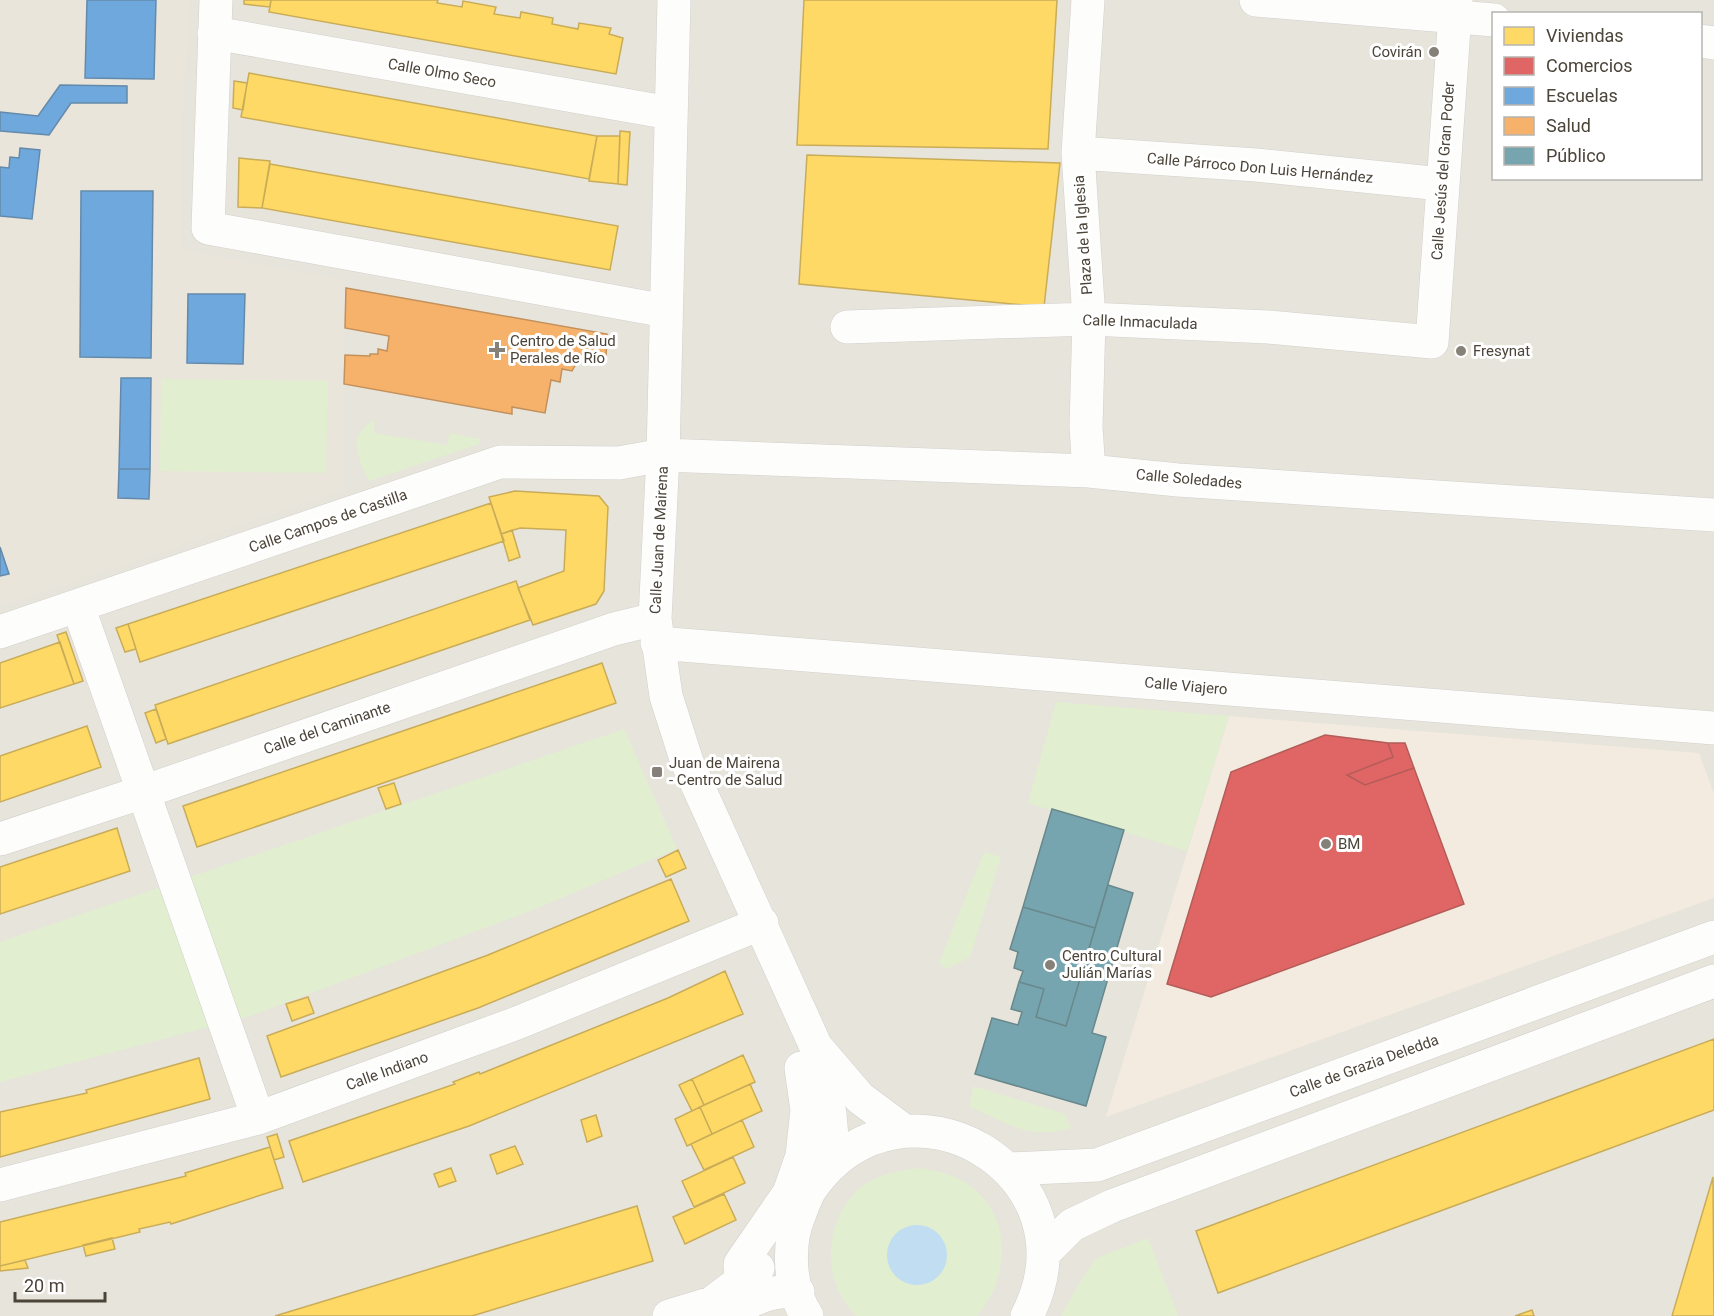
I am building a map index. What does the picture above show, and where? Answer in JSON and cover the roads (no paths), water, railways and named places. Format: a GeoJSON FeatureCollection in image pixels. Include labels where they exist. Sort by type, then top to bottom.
{"type":"FeatureCollection","features":[{"type":"Feature","properties":{"kind":"street"},"geometry":{"type":"LineString","coordinates":[[216,0],[208,228],[666,311]]}},
{"type":"Feature","properties":{"kind":"street","name":"Calle Juan de Mairena"},"geometry":{"type":"LineString","coordinates":[[674,0],[663,455],[656,631],[666,696],[687,762],[817,1048],[830,1114],[834,1161]]}},
{"type":"Feature","properties":{"kind":"street","name":"Plaza de la Iglesia"},"geometry":{"type":"LineString","coordinates":[[1088,0],[1078,153],[1089,319],[1086,427],[1089,471]]}},
{"type":"Feature","properties":{"kind":"street"},"geometry":{"type":"LineString","coordinates":[[1256,0],[1456,8],[1492,19]]}},
{"type":"Feature","properties":{"kind":"street","name":"Calle Jesús del Gran Poder"},"geometry":{"type":"LineString","coordinates":[[1432,342],[1441,184],[1456,8]]}},
{"type":"Feature","properties":{"kind":"street","name":"Calle Olmo Seco"},"geometry":{"type":"LineString","coordinates":[[214,33],[670,113]]}},
{"type":"Feature","properties":{"kind":"street","name":"Calle Párroco Don Luis Hernández"},"geometry":{"type":"LineString","coordinates":[[1078,153],[1256,165],[1441,184]]}},
{"type":"Feature","properties":{"kind":"street","name":"Calle Inmaculada"},"geometry":{"type":"LineString","coordinates":[[847,327],[1089,319],[1268,327],[1432,342]]}},
{"type":"Feature","properties":{"kind":"street","name":"Calle Soledades"},"geometry":{"type":"LineString","coordinates":[[663,455],[1089,471],[1178,480],[1714,515]]}},
{"type":"Feature","properties":{"kind":"street","name":"Calle Campos de Castilla"},"geometry":{"type":"LineString","coordinates":[[0,632],[500,462],[619,463],[663,455]]}},
{"type":"Feature","properties":{"kind":"street"},"geometry":{"type":"LineString","coordinates":[[78,606],[258,1118]]}},
{"type":"Feature","properties":{"kind":"street","name":"Calle del Caminante"},"geometry":{"type":"LineString","coordinates":[[0,839],[143,792],[614,629],[656,631]]}},
{"type":"Feature","properties":{"kind":"street","name":"Calle Viajero"},"geometry":{"type":"LineString","coordinates":[[656,631],[1017,672],[1714,728]]}},
{"type":"Feature","properties":{"kind":"street","name":"Calle Indiano"},"geometry":{"type":"LineString","coordinates":[[0,1185],[258,1118],[517,1023],[762,923]]}},
{"type":"Feature","properties":{"kind":"street","name":"Calle de Grazia Deledda"},"geometry":{"type":"LineString","coordinates":[[1010,1169],[1097,1164],[1714,937]]}},
{"type":"Feature","properties":{"kind":"street"},"geometry":{"type":"LineString","coordinates":[[1044,1253],[1072,1225],[1112,1206],[1714,981]]}},
{"type":"Feature","properties":{"kind":"street"},"geometry":{"type":"LineString","coordinates":[[741,1282],[740,1264],[789,1193],[802,1156],[807,1110],[789,986]]}},
{"type":"Feature","properties":{"kind":"street","name":"Calle Juan de Mairena"},"geometry":{"type":"LineString","coordinates":[[817,1048],[860,1098],[903,1130]]}},
{"type":"Feature","properties":{"kind":"street"},"geometry":{"type":"LineString","coordinates":[[802,1304],[792,1271],[794,1228],[811,1188],[834,1161],[870,1139],[903,1130],[942,1132],[979,1145],[1010,1169],[1029,1196],[1040,1226],[1044,1253],[1037,1296],[1027,1316]]}},
{"type":"Feature","properties":{"kind":"street"},"geometry":{"type":"LineString","coordinates":[[669,1316],[712,1303],[794,1238]]}},
{"type":"Feature","properties":{"kind":"street"},"geometry":{"type":"LineString","coordinates":[[725,1316],[760,1295],[781,1290],[802,1304]]}},
{"type":"Feature","properties":{"kind":"water"},"geometry":{"type":"Polygon","coordinates":[[[911,1225],[923,1225],[934,1230],[942,1238],[947,1255],[945,1267],[934,1280],[923,1285],[911,1285],[900,1280],[892,1272],[887,1261],[887,1249],[892,1238],[900,1230],[911,1225]]]}},
{"type":"Feature","properties":{"kind":"place","name":"Covirán"},"geometry":{"type":"Point","coordinates":[1434,52]}},
{"type":"Feature","properties":{"kind":"place","name":"Centro de Salud Perales de Río"},"geometry":{"type":"Point","coordinates":[497,350]}},
{"type":"Feature","properties":{"kind":"place","name":"Fresynat"},"geometry":{"type":"Point","coordinates":[1461,351]}},
{"type":"Feature","properties":{"kind":"place","name":"Juan de Mairena - Centro de Salud"},"geometry":{"type":"Point","coordinates":[657,772]}},
{"type":"Feature","properties":{"kind":"place","name":"BM"},"geometry":{"type":"Point","coordinates":[1326,844]}},
{"type":"Feature","properties":{"kind":"place","name":"Centro Cultural Julián Marías"},"geometry":{"type":"Point","coordinates":[1050,965]}}]}
